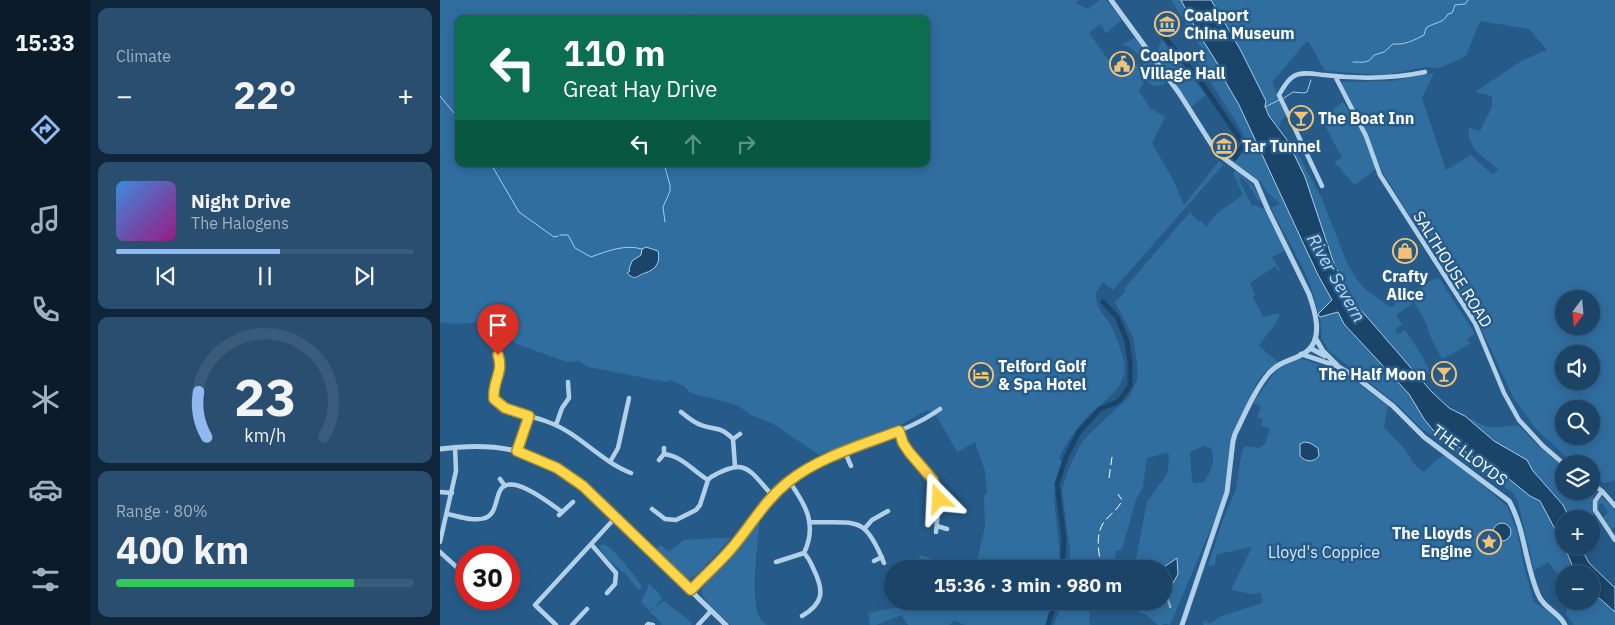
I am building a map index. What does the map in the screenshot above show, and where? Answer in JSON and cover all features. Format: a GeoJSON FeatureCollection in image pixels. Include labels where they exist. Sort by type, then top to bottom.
{"type":"FeatureCollection","features":[{"type":"Feature","properties":{"kind":"street"},"geometry":{"type":"LineString","coordinates":[[1111,0],[1179,94],[1217,153],[1256,182],[1268,210],[1304,280],[1313,305],[1317,330],[1316,339],[1310,348],[1278,365],[1262,382],[1235,434],[1232,442],[1227,492],[1182,625]]}},
{"type":"Feature","properties":{"kind":"street"},"geometry":{"type":"LineString","coordinates":[[1322,186],[1279,94],[1286,84],[1294,76],[1305,73],[1382,78],[1425,72]]}},
{"type":"Feature","properties":{"kind":"street","name":"SALTHOUSE ROAD"},"geometry":{"type":"LineString","coordinates":[[1335,76],[1366,136],[1380,175],[1475,323],[1504,393],[1519,420],[1555,456]]}},
{"type":"Feature","properties":{"kind":"street"},"geometry":{"type":"LineString","coordinates":[[1316,339],[1330,359],[1342,369]]}},
{"type":"Feature","properties":{"kind":"street"},"geometry":{"type":"LineString","coordinates":[[1310,348],[1330,359]]}},
{"type":"Feature","properties":{"kind":"street","name":"THE LLOYDS"},"geometry":{"type":"LineString","coordinates":[[1300,354],[1342,369],[1393,406],[1424,437],[1509,501],[1516,518],[1528,565],[1539,597],[1543,603],[1562,619],[1565,625]]}},
{"type":"Feature","properties":{"kind":"street"},"geometry":{"type":"LineString","coordinates":[[498,355],[501,371],[495,382],[494,399],[505,408],[556,425],[585,442],[610,462],[631,473]]}},
{"type":"Feature","properties":{"kind":"street"},"geometry":{"type":"LineString","coordinates":[[556,425],[568,398],[568,382]]}},
{"type":"Feature","properties":{"kind":"street"},"geometry":{"type":"LineString","coordinates":[[610,462],[618,448],[629,398]]}},
{"type":"Feature","properties":{"kind":"street"},"geometry":{"type":"LineString","coordinates":[[488,402],[494,399]]}},
{"type":"Feature","properties":{"kind":"street"},"geometry":{"type":"LineString","coordinates":[[691,590],[732,549],[750,522],[772,496],[789,481],[810,468],[844,452],[917,423],[940,408]]}},
{"type":"Feature","properties":{"kind":"street"},"geometry":{"type":"LineString","coordinates":[[686,416],[689,410]]}},
{"type":"Feature","properties":{"kind":"street"},"geometry":{"type":"LineString","coordinates":[[681,412],[700,425],[724,431],[733,439],[735,466]]}},
{"type":"Feature","properties":{"kind":"street"},"geometry":{"type":"LineString","coordinates":[[517,451],[529,416]]}},
{"type":"Feature","properties":{"kind":"street"},"geometry":{"type":"LineString","coordinates":[[899,431],[903,443],[909,452],[933,480],[939,499],[936,532]]}},
{"type":"Feature","properties":{"kind":"street"},"geometry":{"type":"LineString","coordinates":[[733,439],[740,434]]}},
{"type":"Feature","properties":{"kind":"street"},"geometry":{"type":"LineString","coordinates":[[440,449],[471,446],[517,451],[567,474],[583,486],[726,625]]}},
{"type":"Feature","properties":{"kind":"street"},"geometry":{"type":"LineString","coordinates":[[440,542],[456,471],[455,447]]}},
{"type":"Feature","properties":{"kind":"street"},"geometry":{"type":"LineString","coordinates":[[659,460],[664,454],[664,448]]}},
{"type":"Feature","properties":{"kind":"street"},"geometry":{"type":"LineString","coordinates":[[844,452],[851,466]]}},
{"type":"Feature","properties":{"kind":"street"},"geometry":{"type":"LineString","coordinates":[[664,454],[679,458],[708,480]]}},
{"type":"Feature","properties":{"kind":"street"},"geometry":{"type":"LineString","coordinates":[[652,509],[665,519],[676,520],[696,510],[700,505],[708,480],[735,466],[748,469],[772,496]]}},
{"type":"Feature","properties":{"kind":"street"},"geometry":{"type":"LineString","coordinates":[[500,480],[505,486]]}},
{"type":"Feature","properties":{"kind":"street"},"geometry":{"type":"LineString","coordinates":[[783,567],[779,562],[804,553],[807,546],[809,522],[807,508],[789,481]]}},
{"type":"Feature","properties":{"kind":"street"},"geometry":{"type":"LineString","coordinates":[[447,514],[471,518],[486,518],[493,512],[501,489],[505,486],[514,485],[538,494],[561,514],[572,502]]}},
{"type":"Feature","properties":{"kind":"street"},"geometry":{"type":"LineString","coordinates":[[1615,506],[1602,491],[1595,501],[1596,510],[1615,540]]}},
{"type":"Feature","properties":{"kind":"street"},"geometry":{"type":"LineString","coordinates":[[440,492],[452,493]]}},
{"type":"Feature","properties":{"kind":"street"},"geometry":{"type":"LineString","coordinates":[[865,528],[872,520],[888,512]]}},
{"type":"Feature","properties":{"kind":"street"},"geometry":{"type":"LineString","coordinates":[[556,625],[535,605],[616,518]]}},
{"type":"Feature","properties":{"kind":"street"},"geometry":{"type":"LineString","coordinates":[[809,522],[850,522],[865,528],[874,539],[884,563]]}},
{"type":"Feature","properties":{"kind":"street"},"geometry":{"type":"LineString","coordinates":[[936,526],[947,528]]}},
{"type":"Feature","properties":{"kind":"street"},"geometry":{"type":"LineString","coordinates":[[591,544],[616,574],[616,584],[607,593]]}},
{"type":"Feature","properties":{"kind":"street"},"geometry":{"type":"LineString","coordinates":[[440,552],[455,566]]}},
{"type":"Feature","properties":{"kind":"street"},"geometry":{"type":"LineString","coordinates":[[802,616],[819,599],[822,589],[811,561],[804,553]]}},
{"type":"Feature","properties":{"kind":"street"},"geometry":{"type":"LineString","coordinates":[[874,561],[882,557]]}},
{"type":"Feature","properties":{"kind":"street"},"geometry":{"type":"LineString","coordinates":[[572,625],[586,609]]}},
{"type":"Feature","properties":{"kind":"street"},"geometry":{"type":"LineString","coordinates":[[698,625],[710,611]]}},
{"type":"Feature","properties":{"kind":"street"},"geometry":{"type":"LineString","coordinates":[[807,613],[812,619]]}},
{"type":"Feature","properties":{"kind":"street"},"geometry":{"type":"LineString","coordinates":[[647,625],[653,625]]}},
{"type":"Feature","properties":{"kind":"green space"},"geometry":{"type":"Polygon","coordinates":[[[440,0],[1079,0],[1076,3],[1088,9],[1099,0],[1106,0],[1122,20],[1106,33],[1100,24],[1089,33],[1120,76],[1137,64],[1149,76],[1164,78],[1166,81],[1163,85],[1153,86],[1145,80],[1139,91],[1150,108],[1165,117],[1152,143],[1174,182],[1184,205],[1219,161],[1224,164],[1113,290],[1103,282],[1096,292],[1099,308],[1111,326],[1123,358],[1123,377],[1120,385],[1108,399],[1079,426],[1059,458],[1064,463],[1057,477],[1055,491],[1060,560],[977,560],[985,526],[984,495],[987,494],[985,471],[975,442],[957,452],[938,418],[927,410],[902,424],[819,455],[775,425],[751,415],[737,405],[691,393],[684,386],[670,380],[666,382],[588,367],[579,361],[567,362],[517,344],[483,322],[455,324],[440,322],[440,0]]]}},
{"type":"Feature","properties":{"kind":"green space"},"geometry":{"type":"Polygon","coordinates":[[[1171,0],[1181,0],[1197,31],[1219,66],[1318,275],[1332,300],[1318,314],[1311,286],[1271,208],[1280,204],[1268,193],[1260,181],[1234,162],[1249,146],[1198,62],[1205,54],[1171,0]]]}},
{"type":"Feature","properties":{"kind":"green space"},"geometry":{"type":"Polygon","coordinates":[[[1211,0],[1615,0],[1615,480],[1604,483],[1600,481],[1600,455],[1564,455],[1537,430],[1514,399],[1481,328],[1383,173],[1340,82],[1392,81],[1434,73],[1422,98],[1446,170],[1471,155],[1493,175],[1498,169],[1477,152],[1470,141],[1469,135],[1469,128],[1480,131],[1492,107],[1492,96],[1475,92],[1523,60],[1547,50],[1529,29],[1480,21],[1466,56],[1440,68],[1425,67],[1385,75],[1325,71],[1309,42],[1306,42],[1272,82],[1286,115],[1279,127],[1269,116],[1240,49],[1211,0]]]}},
{"type":"Feature","properties":{"kind":"green space"},"geometry":{"type":"Polygon","coordinates":[[[1135,38],[1157,68],[1155,75],[1148,72],[1135,52],[1122,45],[1135,38]]]}},
{"type":"Feature","properties":{"kind":"green space"},"geometry":{"type":"Polygon","coordinates":[[[1162,40],[1206,95],[1191,107],[1155,55],[1162,40]]]}},
{"type":"Feature","properties":{"kind":"green space"},"geometry":{"type":"Polygon","coordinates":[[[1343,102],[1362,132],[1377,168],[1355,185],[1334,162],[1342,158],[1321,118],[1343,102]]]}},
{"type":"Feature","properties":{"kind":"green space"},"geometry":{"type":"Polygon","coordinates":[[[1287,140],[1300,158],[1322,199],[1347,263],[1358,281],[1365,289],[1390,307],[1395,305],[1399,293],[1405,290],[1413,303],[1396,315],[1402,324],[1395,330],[1398,334],[1405,330],[1423,357],[1430,373],[1420,378],[1354,302],[1338,273],[1303,174],[1287,140]]]}},
{"type":"Feature","properties":{"kind":"green space"},"geometry":{"type":"Polygon","coordinates":[[[1236,170],[1253,186],[1261,201],[1259,202],[1247,182],[1240,176],[1239,179],[1252,206],[1255,205],[1265,210],[1286,250],[1272,257],[1280,270],[1278,271],[1276,266],[1250,283],[1255,295],[1253,297],[1263,317],[1280,313],[1274,326],[1259,346],[1278,362],[1258,380],[1234,432],[1227,482],[1217,514],[1170,625],[1164,623],[1163,625],[1158,625],[1146,615],[1134,610],[1172,610],[1172,583],[1178,570],[1177,560],[1172,562],[1172,560],[1136,560],[1147,502],[1166,476],[1169,454],[1166,453],[1147,458],[1143,488],[1136,499],[1122,549],[1117,551],[1115,560],[1070,560],[1062,490],[1068,470],[1080,445],[1089,434],[1129,397],[1137,380],[1138,371],[1133,337],[1115,302],[1190,212],[1206,227],[1216,214],[1243,195],[1233,173],[1236,170]],[[1204,446],[1190,452],[1192,482],[1204,482],[1212,466],[1211,448],[1204,446]]]}},
{"type":"Feature","properties":{"kind":"green space"},"geometry":{"type":"Polygon","coordinates":[[[1439,278],[1475,334],[1467,339],[1470,344],[1442,359],[1430,336],[1427,325],[1409,293],[1439,278]]]}},
{"type":"Feature","properties":{"kind":"green space"},"geometry":{"type":"Polygon","coordinates":[[[1338,311],[1344,324],[1409,394],[1433,430],[1478,460],[1488,462],[1530,496],[1541,501],[1555,530],[1555,555],[1567,555],[1572,565],[1555,565],[1555,571],[1548,562],[1534,570],[1518,502],[1513,493],[1421,428],[1399,406],[1328,350],[1322,339],[1320,317],[1338,311]]]}},
{"type":"Feature","properties":{"kind":"green space","name":"Lloyd's Coppice"},"geometry":{"type":"Polygon","coordinates":[[[1296,357],[1340,371],[1388,405],[1384,427],[1421,470],[1424,472],[1446,454],[1507,506],[1517,531],[1525,571],[1534,602],[1554,615],[1560,625],[1204,625],[1202,623],[1207,620],[1207,623],[1212,623],[1221,616],[1263,603],[1261,593],[1253,594],[1231,590],[1252,547],[1218,554],[1215,565],[1208,566],[1221,525],[1236,489],[1242,451],[1245,446],[1259,448],[1265,444],[1270,429],[1261,425],[1263,419],[1257,418],[1261,406],[1253,403],[1277,371],[1296,357]]]}},
{"type":"Feature","properties":{"kind":"green space"},"geometry":{"type":"Polygon","coordinates":[[[1472,419],[1489,427],[1518,425],[1536,444],[1555,460],[1555,496],[1533,471],[1527,461],[1494,441],[1468,420],[1472,419]]]}},
{"type":"Feature","properties":{"kind":"green space"},"geometry":{"type":"Polygon","coordinates":[[[1600,497],[1615,510],[1615,526],[1611,531],[1602,519],[1608,512],[1602,503],[1598,505],[1599,508],[1597,509],[1596,504],[1600,497]]]}},
{"type":"Feature","properties":{"kind":"green space"},"geometry":{"type":"Polygon","coordinates":[[[1559,500],[1592,500],[1593,510],[1566,510],[1559,500]]]}},
{"type":"Feature","properties":{"kind":"green space"},"geometry":{"type":"Polygon","coordinates":[[[760,519],[755,587],[757,612],[761,620],[767,625],[731,625],[709,605],[701,593],[705,583],[760,519]]]}},
{"type":"Feature","properties":{"kind":"green space"},"geometry":{"type":"Polygon","coordinates":[[[731,538],[698,573],[687,581],[655,550],[661,545],[669,552],[684,540],[731,538]]]}},
{"type":"Feature","properties":{"kind":"green space"},"geometry":{"type":"Polygon","coordinates":[[[599,545],[607,546],[620,559],[640,583],[642,587],[639,590],[606,557],[599,545]]]}},
{"type":"Feature","properties":{"kind":"green space"},"geometry":{"type":"Polygon","coordinates":[[[921,555],[932,560],[917,560],[921,555]]]}},
{"type":"Feature","properties":{"kind":"green space"},"geometry":{"type":"Polygon","coordinates":[[[649,584],[662,598],[655,608],[649,610],[641,602],[649,584]]]}},
{"type":"Feature","properties":{"kind":"green space"},"geometry":{"type":"Polygon","coordinates":[[[1600,599],[1615,612],[1615,625],[1574,625],[1566,614],[1567,610],[1600,610],[1600,599]]]}},
{"type":"Feature","properties":{"kind":"green space"},"geometry":{"type":"Polygon","coordinates":[[[664,601],[692,623],[691,625],[662,625],[649,612],[664,601]]]}},
{"type":"Feature","properties":{"kind":"green space"},"geometry":{"type":"Polygon","coordinates":[[[884,610],[1051,610],[1047,625],[965,625],[954,620],[949,625],[908,625],[901,615],[876,625],[870,625],[868,613],[884,610]]]}},
{"type":"Feature","properties":{"kind":"green space"},"geometry":{"type":"Polygon","coordinates":[[[1059,610],[1090,611],[1090,625],[1054,625],[1059,610]]]}},
{"type":"Feature","properties":{"kind":"water","name":"River Severn"},"geometry":{"type":"Polygon","coordinates":[[[1181,0],[1211,0],[1240,49],[1266,101],[1265,106],[1269,116],[1287,140],[1305,177],[1333,261],[1346,290],[1354,302],[1431,391],[1449,408],[1465,416],[1494,441],[1527,460],[1533,471],[1555,496],[1555,500],[1559,500],[1566,510],[1555,510],[1555,529],[1540,501],[1530,496],[1488,462],[1478,460],[1433,430],[1409,394],[1344,324],[1338,312],[1320,317],[1318,314],[1332,300],[1318,275],[1239,105],[1225,81],[1219,66],[1197,31],[1181,0]]]}},
{"type":"Feature","properties":{"kind":"water"},"geometry":{"type":"Polygon","coordinates":[[[646,247],[658,251],[658,262],[652,270],[632,277],[627,273],[630,271],[632,261],[641,255],[642,249],[646,247]]]}},
{"type":"Feature","properties":{"kind":"water"},"geometry":{"type":"Polygon","coordinates":[[[1304,442],[1318,448],[1319,456],[1317,458],[1309,461],[1300,456],[1300,444],[1304,442]]]}},
{"type":"Feature","properties":{"kind":"water"},"geometry":{"type":"Polygon","coordinates":[[[1498,523],[1506,523],[1511,528],[1509,539],[1498,541],[1493,536],[1493,528],[1498,523]]]}},
{"type":"Feature","properties":{"kind":"water"},"geometry":{"type":"Polygon","coordinates":[[[1568,555],[1585,555],[1591,565],[1572,565],[1568,555]]]}},
{"type":"Feature","properties":{"kind":"water"},"geometry":{"type":"Polygon","coordinates":[[[1177,558],[1178,574],[1172,585],[1172,561],[1177,558]]]}},
{"type":"Feature","properties":{"kind":"water"},"geometry":{"type":"Polygon","coordinates":[[[1600,574],[1615,588],[1615,612],[1600,599],[1600,574]]]}},
{"type":"Feature","properties":{"kind":"waterway"},"geometry":{"type":"LineString","coordinates":[[1353,62],[1368,61],[1374,55],[1384,52],[1393,44],[1409,42],[1424,35],[1426,28],[1452,13],[1455,5],[1465,4],[1468,0]]}},
{"type":"Feature","properties":{"kind":"waterway"},"geometry":{"type":"LineString","coordinates":[[1158,29],[1201,82],[1242,142],[1243,145],[1235,158]]}},
{"type":"Feature","properties":{"kind":"waterway"},"geometry":{"type":"LineString","coordinates":[[1284,98],[1293,92],[1307,92],[1311,80]]}},
{"type":"Feature","properties":{"kind":"waterway"},"geometry":{"type":"LineString","coordinates":[[440,96],[455,114]]}},
{"type":"Feature","properties":{"kind":"waterway"},"geometry":{"type":"LineString","coordinates":[[1265,107],[1279,100]]}},
{"type":"Feature","properties":{"kind":"waterway"},"geometry":{"type":"LineString","coordinates":[[493,167],[519,212],[554,237],[558,236]]}},
{"type":"Feature","properties":{"kind":"waterway"},"geometry":{"type":"LineString","coordinates":[[665,167],[670,185],[670,191],[663,207],[665,222]]}},
{"type":"Feature","properties":{"kind":"waterway"},"geometry":{"type":"LineString","coordinates":[[560,235],[568,235],[575,248],[591,257],[629,247],[642,249]]}},
{"type":"Feature","properties":{"kind":"waterway"},"geometry":{"type":"LineString","coordinates":[[1063,560],[1064,539],[1057,484],[1066,457],[1079,432],[1100,409],[1119,401],[1130,386],[1130,363],[1127,341],[1117,317],[1103,302]]}},
{"type":"Feature","properties":{"kind":"waterway"},"geometry":{"type":"LineString","coordinates":[[1048,625],[1052,610]]}},
{"type":"Feature","properties":{"kind":"railway"},"geometry":{"type":"LineString","coordinates":[[1109,478],[1112,457]]}},
{"type":"Feature","properties":{"kind":"railway"},"geometry":{"type":"LineString","coordinates":[[1101,560],[1099,532],[1104,522],[1121,503],[1122,500],[1118,494]]}},
{"type":"Feature","properties":{"kind":"place","name":"Coalport China Museum"},"geometry":{"type":"Point","coordinates":[1167,24]}},
{"type":"Feature","properties":{"kind":"place","name":"Coalport Village Hall"},"geometry":{"type":"Point","coordinates":[1122,64]}},
{"type":"Feature","properties":{"kind":"place","name":"The Boat Inn"},"geometry":{"type":"Point","coordinates":[1301,118]}},
{"type":"Feature","properties":{"kind":"place","name":"Tar Tunnel"},"geometry":{"type":"Point","coordinates":[1224,146]}},
{"type":"Feature","properties":{"kind":"place","name":"Crafty Alice"},"geometry":{"type":"Point","coordinates":[1405,251]}},
{"type":"Feature","properties":{"kind":"place","name":"The Half Moon"},"geometry":{"type":"Point","coordinates":[1444,374]}},
{"type":"Feature","properties":{"kind":"place","name":"Telford Golf & Spa Hotel"},"geometry":{"type":"Point","coordinates":[981,375]}},
{"type":"Feature","properties":{"kind":"place","name":"The Lloyds Engine"},"geometry":{"type":"Point","coordinates":[1489,542]}},
{"type":"Feature","properties":{"kind":"route"},"geometry":{"type":"LineString","coordinates":[[498,355],[501,371],[495,382],[494,399],[505,408],[529,416],[517,451],[557,468],[583,486],[691,590],[732,549],[750,522],[772,496],[789,481],[829,458],[899,431],[903,443],[909,452],[933,480],[939,499]]}}]}
